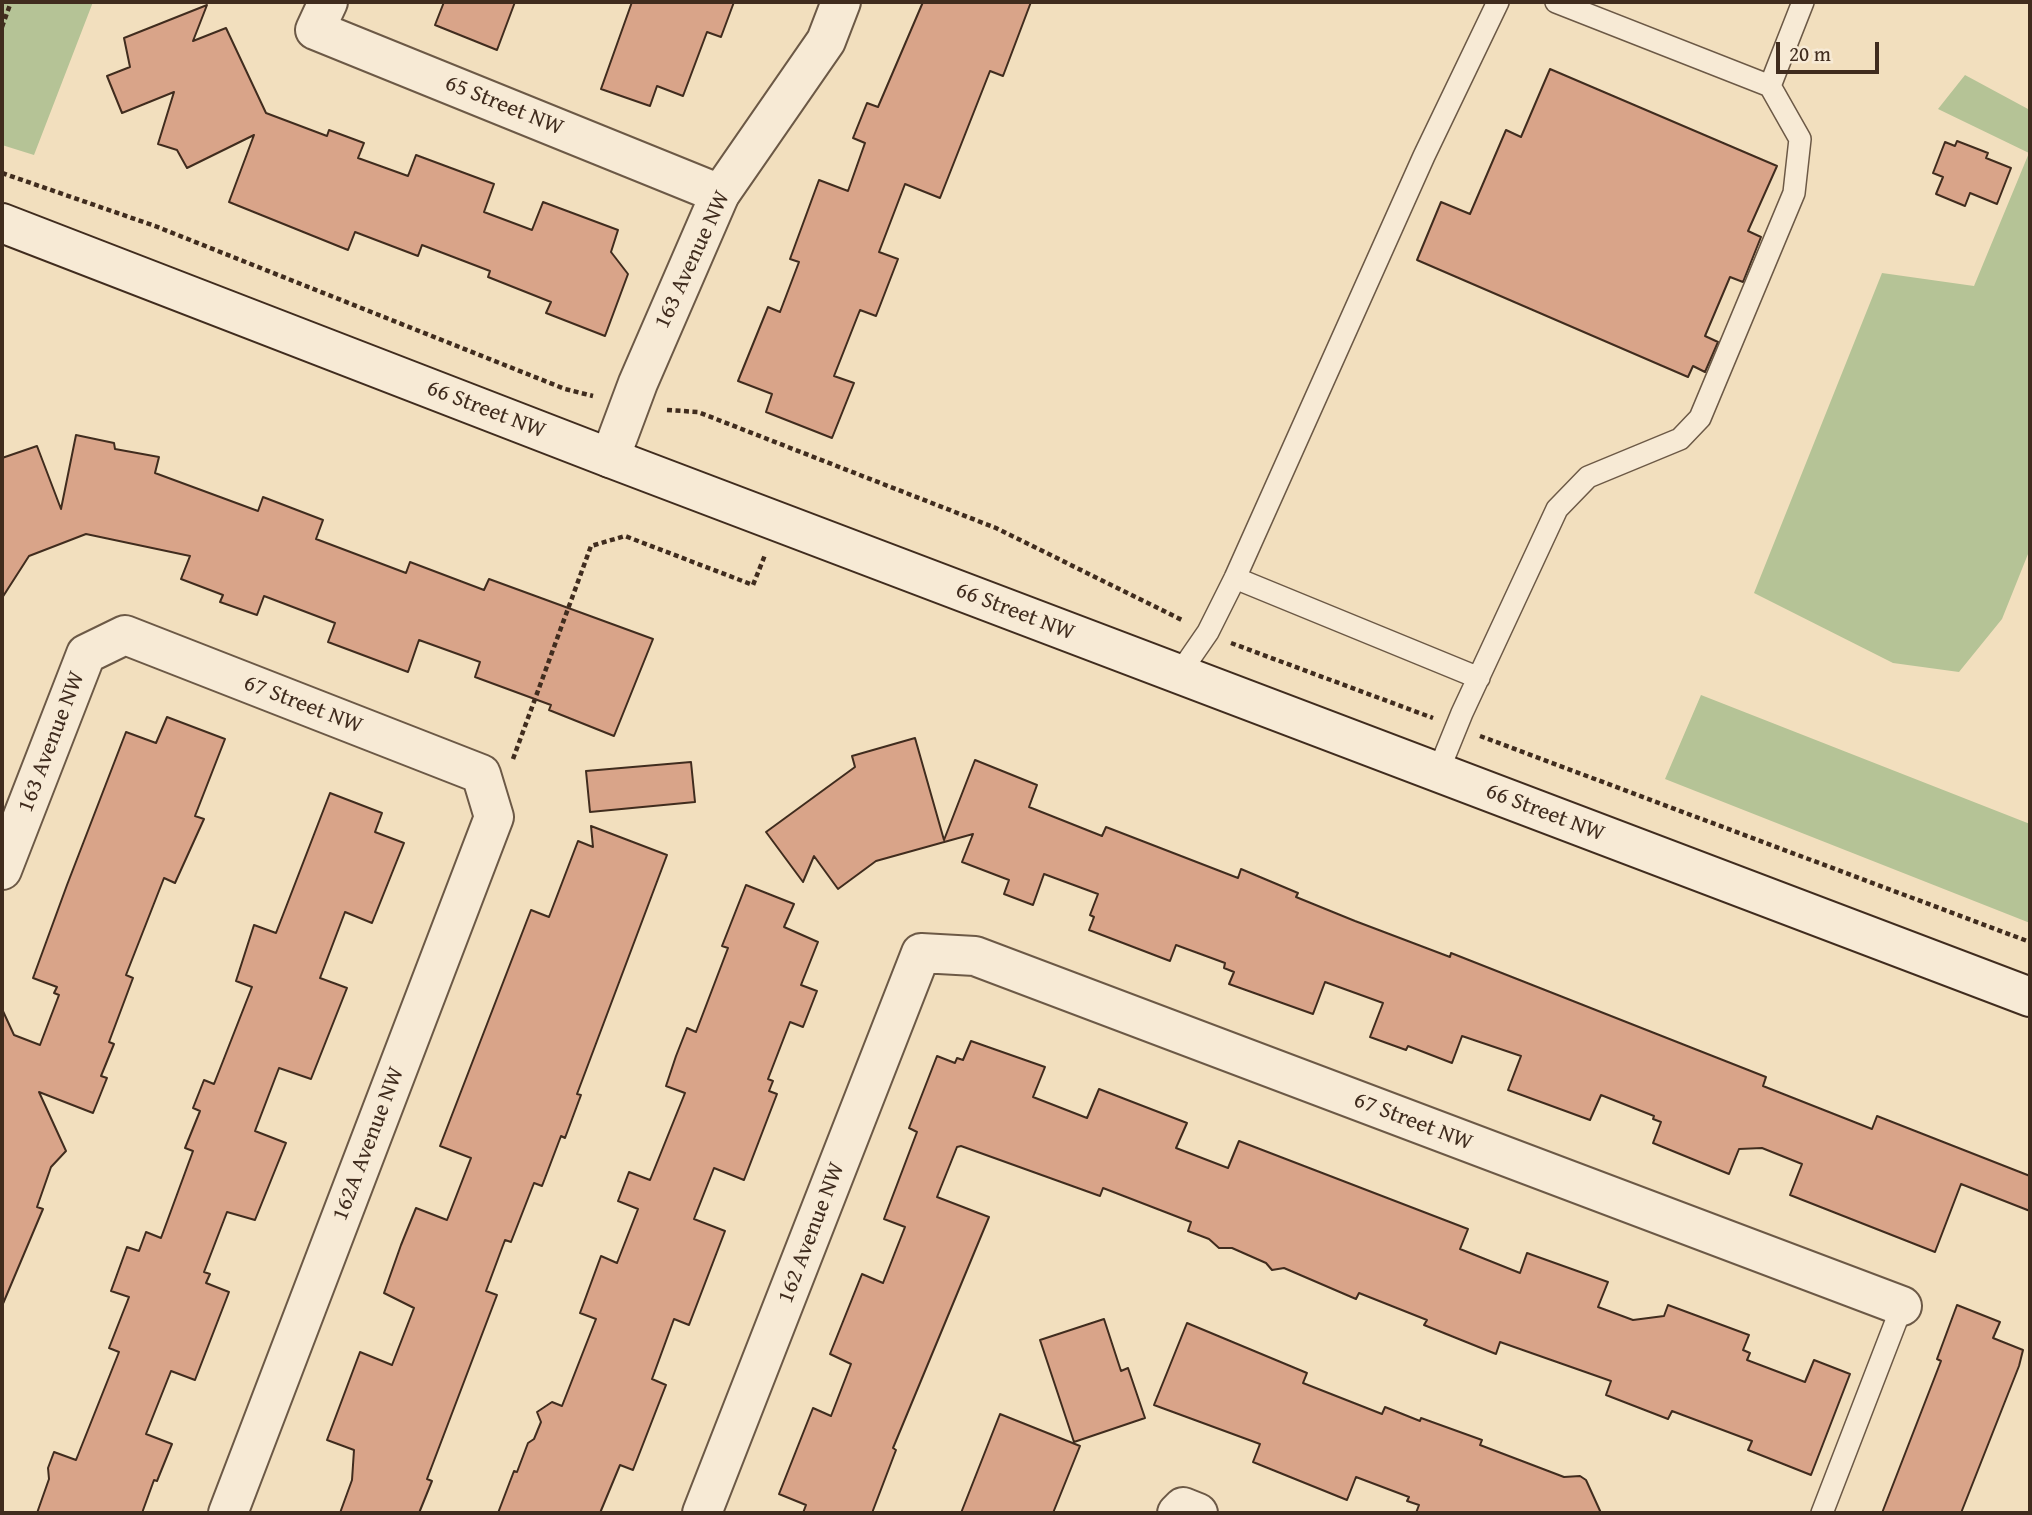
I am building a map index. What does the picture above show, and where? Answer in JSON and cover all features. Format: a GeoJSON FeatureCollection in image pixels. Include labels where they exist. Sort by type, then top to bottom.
{"type":"FeatureCollection","features":[{"type":"Feature","properties":{"kind":"street","name":"65 Street NW"},"geometry":{"type":"LineString","coordinates":[[328,2],[315,30],[720,194]]}},
{"type":"Feature","properties":{"kind":"street","name":"163 Avenue NW"},"geometry":{"type":"LineString","coordinates":[[610,458],[629,406],[720,194],[826,41],[841,2]]}},
{"type":"Feature","properties":{"kind":"street","name":"66 Street NW"},"geometry":{"type":"LineString","coordinates":[[2,223],[610,458],[2030,997]]}},
{"type":"Feature","properties":{"kind":"street","name":"163 Avenue NW"},"geometry":{"type":"LineString","coordinates":[[2,870],[86,654],[125,635]]}},
{"type":"Feature","properties":{"kind":"street","name":"67 Street NW"},"geometry":{"type":"LineString","coordinates":[[125,635],[481,774]]}},
{"type":"Feature","properties":{"kind":"street","name":"162A Avenue NW"},"geometry":{"type":"LineString","coordinates":[[228,1513],[494,817],[481,774]]}},
{"type":"Feature","properties":{"kind":"street","name":"67 Street NW"},"geometry":{"type":"LineString","coordinates":[[921,953],[975,956],[1902,1306]]}},
{"type":"Feature","properties":{"kind":"street","name":"162 Avenue NW"},"geometry":{"type":"LineString","coordinates":[[702,1513],[921,953]]}},
{"type":"Feature","properties":{"kind":"lane"},"geometry":{"type":"LineString","coordinates":[[1179,674],[1208,632],[1235,578],[1424,156],[1498,2]]}},
{"type":"Feature","properties":{"kind":"lane"},"geometry":{"type":"LineString","coordinates":[[1438,772],[1456,727],[1557,509],[1588,477],[1680,439],[1700,418],[1794,193],[1800,139],[1770,86],[1556,2]]}},
{"type":"Feature","properties":{"kind":"lane"},"geometry":{"type":"LineString","coordinates":[[1770,86],[1803,2]]}},
{"type":"Feature","properties":{"kind":"lane"},"geometry":{"type":"LineString","coordinates":[[1235,578],[1479,678]]}},
{"type":"Feature","properties":{"kind":"lane"},"geometry":{"type":"LineString","coordinates":[[1822,1513],[1902,1306]]}},
{"type":"Feature","properties":{"kind":"path"},"geometry":{"type":"LineString","coordinates":[[2,27],[11,2]]}},
{"type":"Feature","properties":{"kind":"path"},"geometry":{"type":"LineString","coordinates":[[2,173],[155,226],[565,388],[629,406],[698,412],[996,528],[1208,632],[1272,660],[2030,942]]}},
{"type":"Feature","properties":{"kind":"path"},"geometry":{"type":"LineString","coordinates":[[481,774],[515,758],[591,546],[625,536],[753,585],[778,522]]}},
{"type":"Feature","properties":{"kind":"green space"},"geometry":{"type":"Polygon","coordinates":[[[2,2],[93,2],[34,155],[2,145],[2,2]]]}},
{"type":"Feature","properties":{"kind":"green space"},"geometry":{"type":"Polygon","coordinates":[[[1965,75],[2028,109],[2030,104],[2030,549],[2002,619],[1959,672],[1893,663],[1754,593],[1882,273],[1974,286],[2029,153],[1938,109],[1965,75]]]}},
{"type":"Feature","properties":{"kind":"green space"},"geometry":{"type":"Polygon","coordinates":[[[1701,695],[2030,824],[2030,923],[1665,779],[1701,695]]]}},
{"type":"Feature","properties":{"kind":"building"},"geometry":{"type":"Polygon","coordinates":[[[444,2],[515,2],[497,50],[435,25],[444,2]]]}},
{"type":"Feature","properties":{"kind":"building"},"geometry":{"type":"Polygon","coordinates":[[[632,2],[734,2],[721,37],[707,32],[683,96],[657,86],[650,106],[601,89],[632,2]]]}},
{"type":"Feature","properties":{"kind":"building"},"geometry":{"type":"Polygon","coordinates":[[[923,2],[1031,2],[1003,76],[990,71],[940,198],[905,184],[879,252],[898,259],[876,316],[860,310],[834,376],[854,383],[832,438],[766,412],[772,394],[738,381],[768,307],[780,312],[799,262],[790,259],[819,180],[848,191],[865,143],[853,138],[867,103],[878,107],[923,2]]]}},
{"type":"Feature","properties":{"kind":"building"},"geometry":{"type":"Polygon","coordinates":[[[207,5],[193,41],[226,28],[266,113],[327,136],[329,130],[364,143],[358,158],[408,176],[416,155],[494,184],[484,212],[532,230],[543,202],[618,230],[611,252],[628,274],[605,336],[546,313],[551,302],[488,277],[490,271],[422,245],[418,256],[355,232],[348,250],[229,202],[254,135],[187,168],[177,150],[158,144],[174,92],[122,113],[107,76],[130,67],[124,38],[207,5]]]}},
{"type":"Feature","properties":{"kind":"building"},"geometry":{"type":"Polygon","coordinates":[[[1550,69],[1777,166],[1748,231],[1761,237],[1743,282],[1730,277],[1705,336],[1718,342],[1705,372],[1693,366],[1688,377],[1417,260],[1441,202],[1470,214],[1506,130],[1521,137],[1550,69]]]}},
{"type":"Feature","properties":{"kind":"building"},"geometry":{"type":"Polygon","coordinates":[[[1957,141],[1988,153],[1986,158],[2011,168],[1997,204],[1970,193],[1965,206],[1936,194],[1943,177],[1933,173],[1945,142],[1955,146],[1957,141]]]}},
{"type":"Feature","properties":{"kind":"building"},"geometry":{"type":"Polygon","coordinates":[[[76,435],[114,443],[115,449],[159,457],[155,473],[258,511],[263,497],[323,520],[316,539],[406,573],[410,562],[484,590],[489,579],[653,639],[614,736],[549,710],[551,705],[475,677],[480,662],[419,640],[408,672],[328,642],[335,623],[264,596],[257,615],[220,602],[223,595],[181,579],[190,556],[86,534],[29,556],[2,598],[2,458],[37,446],[61,509],[76,435]]]}},
{"type":"Feature","properties":{"kind":"building"},"geometry":{"type":"Polygon","coordinates":[[[167,717],[225,739],[195,816],[204,819],[175,883],[164,878],[126,975],[133,978],[109,1042],[114,1044],[101,1076],[107,1078],[93,1113],[39,1092],[66,1151],[51,1167],[37,1207],[43,1209],[2,1306],[2,1009],[14,1035],[40,1045],[59,995],[54,993],[57,987],[33,978],[126,732],[156,743],[167,717]]]}},
{"type":"Feature","properties":{"kind":"building"},"geometry":{"type":"Polygon","coordinates":[[[915,738],[944,840],[975,760],[1037,785],[1029,807],[1102,836],[1106,827],[1238,878],[1241,869],[1298,893],[1296,897],[1355,921],[1450,957],[1451,953],[1766,1077],[1763,1086],[1872,1129],[1877,1116],[2030,1176],[2030,1211],[1961,1184],[1935,1252],[1790,1195],[1802,1164],[1762,1148],[1739,1149],[1729,1174],[1653,1143],[1661,1122],[1653,1119],[1654,1116],[1601,1095],[1590,1120],[1508,1090],[1521,1056],[1462,1036],[1452,1063],[1408,1046],[1406,1050],[1370,1037],[1383,1003],[1325,982],[1313,1014],[1229,984],[1234,972],[1224,968],[1225,963],[1176,945],[1170,961],[1089,930],[1094,917],[1090,915],[1098,894],[1044,874],[1033,905],[1004,894],[1009,880],[962,862],[973,834],[876,861],[838,889],[814,856],[803,882],[766,832],[855,767],[852,756],[915,738]]]}},
{"type":"Feature","properties":{"kind":"building"},"geometry":{"type":"Polygon","coordinates":[[[691,762],[695,802],[590,812],[586,771],[691,762]]]}},
{"type":"Feature","properties":{"kind":"building"},"geometry":{"type":"Polygon","coordinates":[[[330,793],[382,813],[375,832],[404,843],[372,923],[345,912],[320,978],[347,988],[311,1079],[279,1068],[255,1131],[286,1143],[255,1220],[227,1212],[204,1272],[210,1274],[206,1283],[229,1292],[195,1380],[171,1371],[146,1434],[172,1444],[157,1481],[154,1480],[142,1513],[37,1513],[49,1479],[48,1468],[54,1452],[76,1460],[119,1352],[109,1348],[129,1297],[111,1291],[127,1247],[139,1251],[146,1232],[161,1238],[193,1151],[185,1148],[200,1111],[193,1108],[204,1080],[214,1084],[252,987],[236,981],[254,925],[276,933],[330,793]]]}},
{"type":"Feature","properties":{"kind":"building"},"geometry":{"type":"Polygon","coordinates":[[[591,826],[667,855],[577,1094],[581,1095],[565,1138],[561,1136],[542,1186],[534,1183],[511,1242],[505,1240],[486,1291],[497,1295],[427,1479],[432,1481],[419,1513],[340,1513],[352,1480],[354,1450],[327,1440],[360,1352],[392,1365],[414,1308],[384,1293],[401,1245],[416,1208],[447,1220],[471,1158],[440,1146],[531,910],[549,917],[578,841],[593,847],[591,826]]]}},
{"type":"Feature","properties":{"kind":"building"},"geometry":{"type":"Polygon","coordinates":[[[746,885],[794,904],[784,927],[818,942],[801,985],[817,991],[803,1027],[790,1022],[768,1079],[773,1081],[769,1091],[777,1094],[744,1180],[714,1168],[694,1219],[725,1231],[689,1325],[674,1319],[652,1379],[666,1385],[633,1470],[620,1465],[600,1513],[498,1513],[514,1471],[517,1472],[528,1443],[534,1439],[541,1422],[537,1412],[552,1402],[562,1406],[596,1319],[580,1313],[601,1256],[617,1263],[638,1209],[618,1201],[629,1172],[650,1180],[685,1093],[666,1086],[687,1028],[696,1032],[728,948],[722,946],[746,885]]]}},
{"type":"Feature","properties":{"kind":"building"},"geometry":{"type":"Polygon","coordinates":[[[971,1041],[1045,1067],[1033,1097],[1087,1118],[1099,1089],[1187,1123],[1176,1148],[1228,1168],[1239,1141],[1468,1229],[1460,1249],[1520,1273],[1527,1253],[1608,1282],[1598,1307],[1633,1320],[1664,1316],[1668,1305],[1749,1335],[1743,1350],[1750,1353],[1747,1360],[1805,1382],[1814,1360],[1850,1374],[1811,1475],[1748,1450],[1752,1441],[1672,1411],[1668,1419],[1606,1395],[1611,1381],[1500,1342],[1496,1354],[1424,1325],[1427,1320],[1359,1293],[1356,1299],[1284,1268],[1272,1270],[1266,1263],[1232,1248],[1219,1248],[1209,1239],[1188,1231],[1191,1222],[1103,1188],[1100,1196],[961,1146],[957,1147],[937,1197],[989,1217],[893,1448],[896,1450],[872,1513],[803,1513],[806,1505],[779,1494],[813,1408],[831,1416],[851,1364],[830,1354],[862,1274],[883,1283],[905,1227],[884,1219],[917,1132],[909,1128],[937,1056],[955,1063],[957,1058],[963,1060],[971,1041]]]}},
{"type":"Feature","properties":{"kind":"building"},"geometry":{"type":"Polygon","coordinates":[[[1957,1305],[2000,1322],[1993,1338],[2023,1350],[2019,1366],[1961,1513],[1882,1513],[1941,1361],[1937,1359],[1957,1305]]]}},
{"type":"Feature","properties":{"kind":"building"},"geometry":{"type":"Polygon","coordinates":[[[1104,1319],[1121,1371],[1128,1368],[1145,1418],[1074,1442],[1040,1340],[1104,1319]]]}},
{"type":"Feature","properties":{"kind":"building"},"geometry":{"type":"Polygon","coordinates":[[[1187,1323],[1307,1373],[1303,1383],[1382,1414],[1385,1407],[1420,1421],[1421,1418],[1482,1440],[1480,1445],[1564,1477],[1580,1476],[1586,1480],[1601,1513],[1416,1513],[1419,1505],[1407,1501],[1409,1497],[1356,1477],[1347,1500],[1253,1462],[1260,1444],[1154,1405],[1187,1323]]]}},
{"type":"Feature","properties":{"kind":"building"},"geometry":{"type":"Polygon","coordinates":[[[1000,1414],[1080,1446],[1053,1513],[961,1513],[1000,1414]]]}}]}
